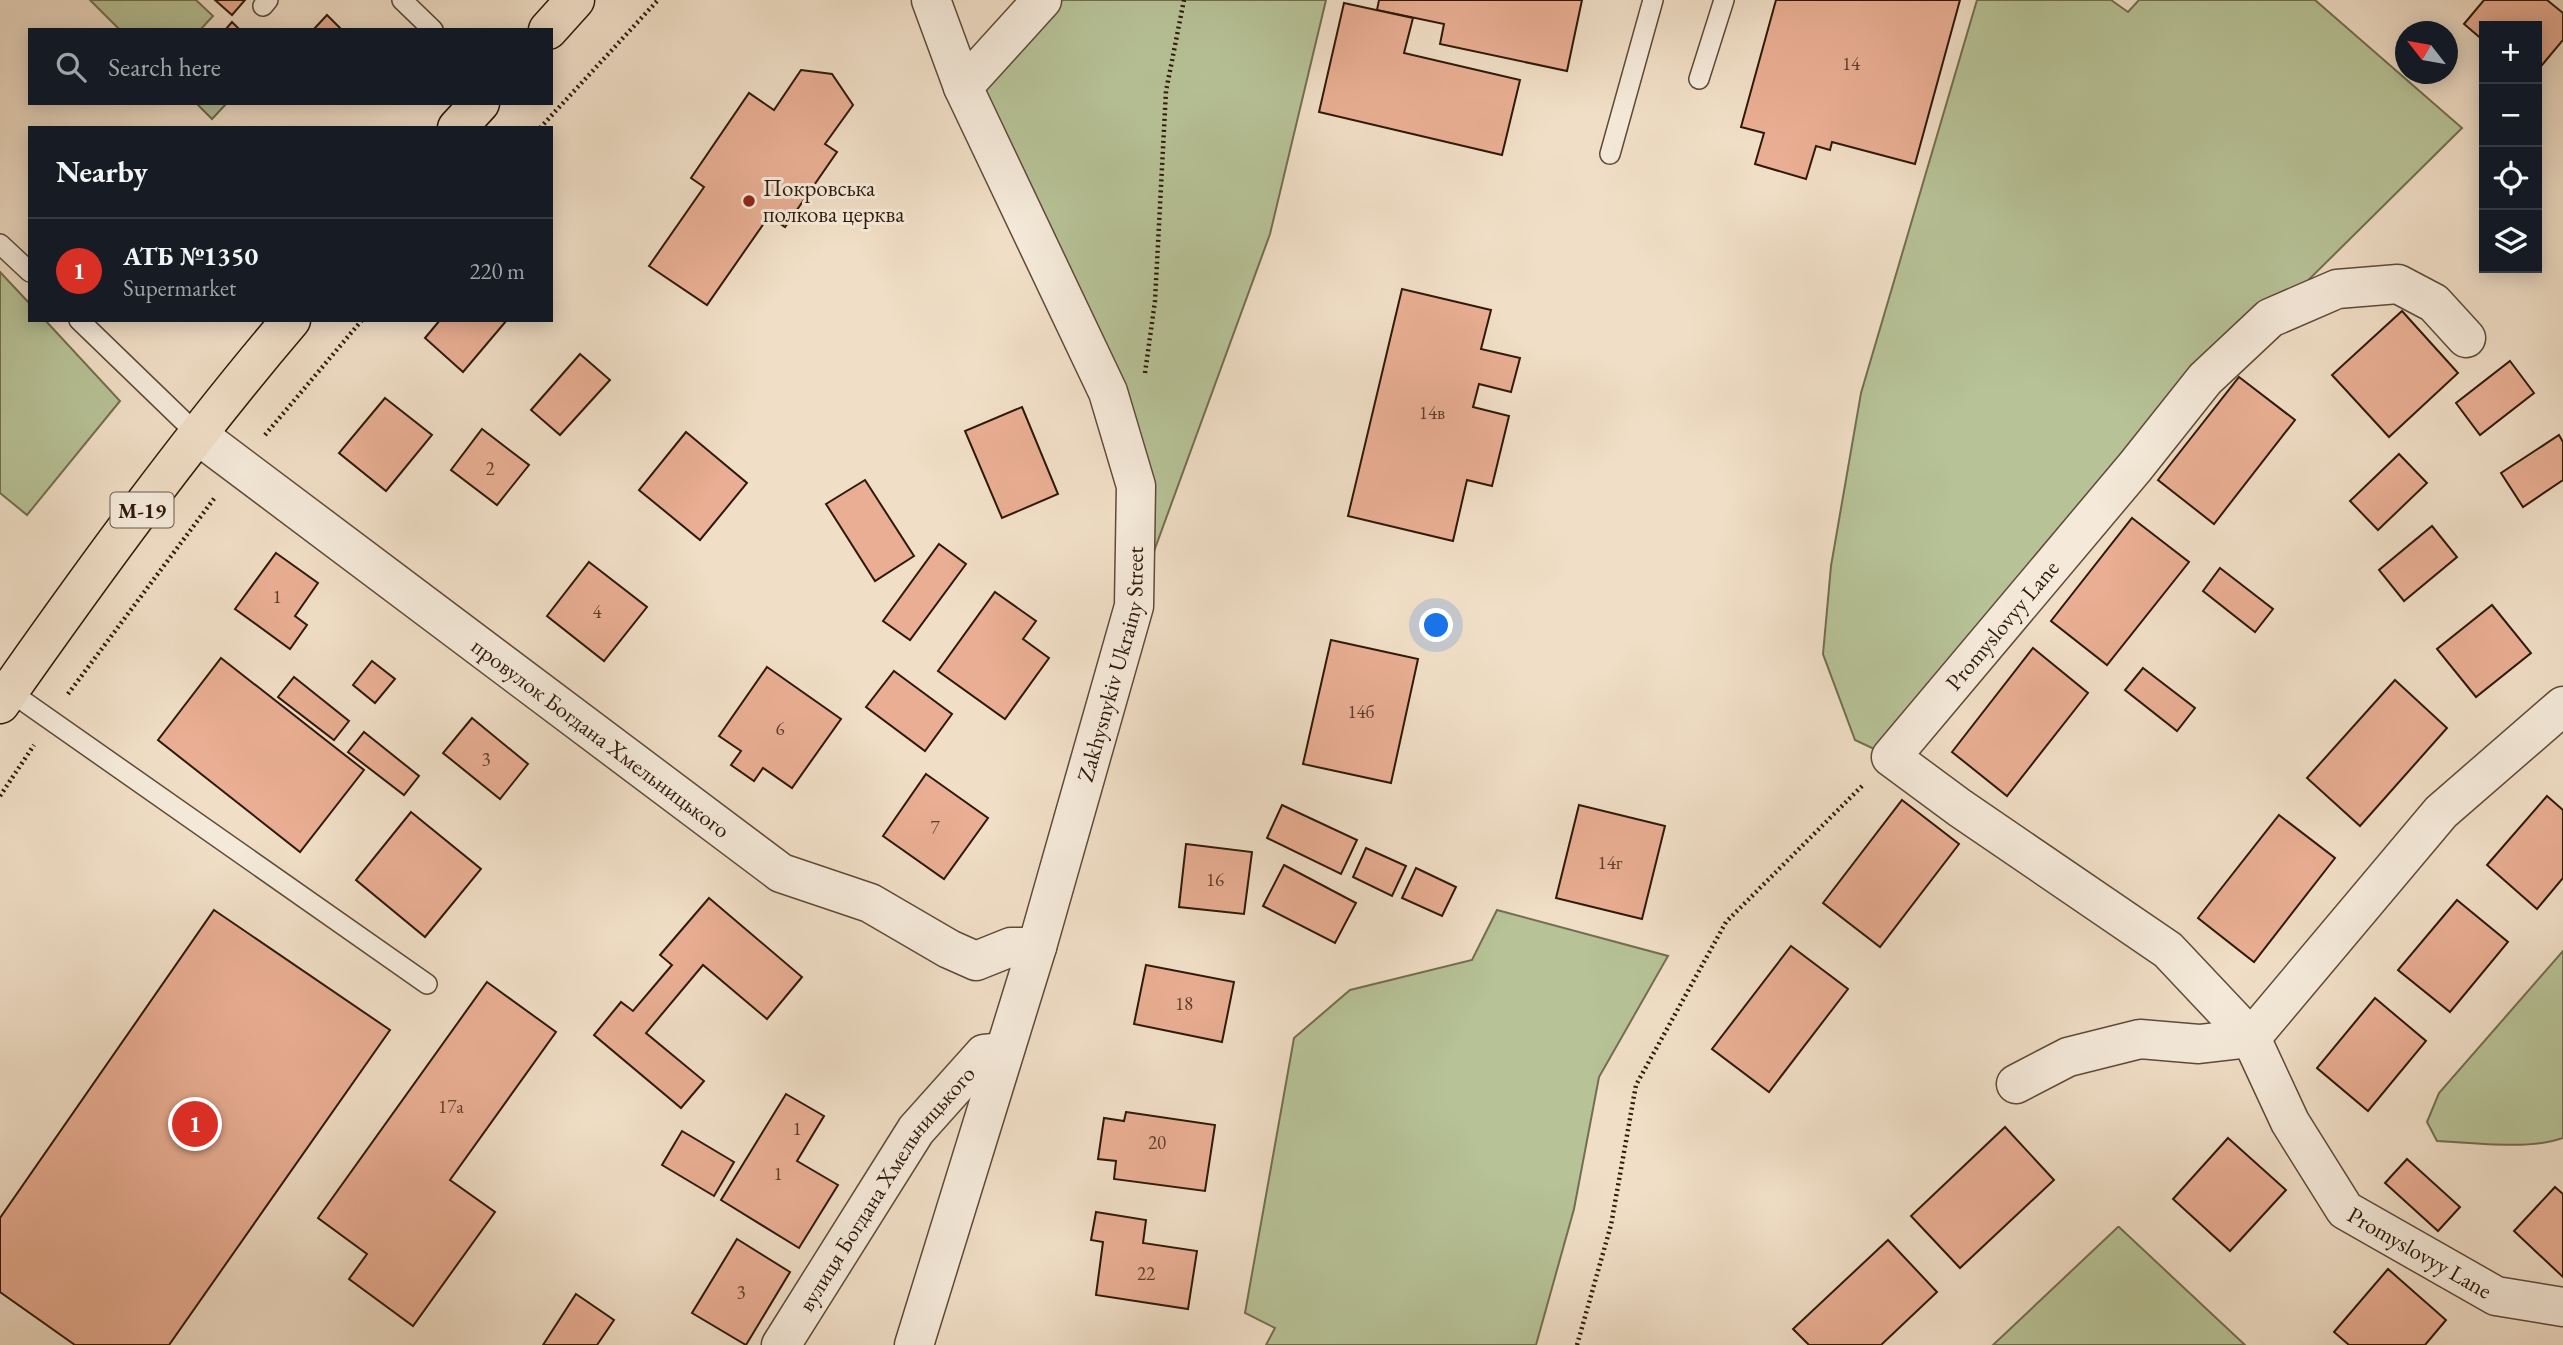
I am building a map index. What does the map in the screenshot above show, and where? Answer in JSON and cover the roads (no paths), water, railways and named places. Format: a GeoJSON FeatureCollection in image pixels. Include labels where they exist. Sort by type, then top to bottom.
{"type":"FeatureCollection","features":[{"type":"Feature","properties":{"kind":"highway"},"geometry":{"type":"LineString","coordinates":[[550,28],[575,0]]}},
{"type":"Feature","properties":{"kind":"highway"},"geometry":{"type":"LineString","coordinates":[[459,126],[478,105]]}},
{"type":"Feature","properties":{"kind":"highway","name":"М-19"},"geometry":{"type":"LineString","coordinates":[[5,697],[45,639],[198,435],[289,322]]}},
{"type":"Feature","properties":{"kind":"street","name":"Zakhysnykiv Ukrainy Street"},"geometry":{"type":"LineString","coordinates":[[920,1341],[1037,947],[1134,606],[1136,486],[1108,392],[963,87],[931,0]]}},
{"type":"Feature","properties":{"kind":"street"},"geometry":{"type":"LineString","coordinates":[[963,87],[1042,0]]}},
{"type":"Feature","properties":{"kind":"street","name":"Promyslovyy Lane"},"geometry":{"type":"LineString","coordinates":[[2466,338],[2434,303],[2398,284],[2337,289],[2270,318],[2205,379],[2126,478],[1891,757],[2168,950],[2251,1038],[2290,1122],[2345,1210],[2496,1296],[2563,1307]]}},
{"type":"Feature","properties":{"kind":"street","name":"провулок Богдана Хмельницького"},"geometry":{"type":"LineString","coordinates":[[198,435],[781,873],[870,903],[949,949],[976,961],[1012,947],[1037,947]]}},
{"type":"Feature","properties":{"kind":"street"},"geometry":{"type":"LineString","coordinates":[[2016,1084],[2068,1057],[2140,1040],[2199,1044],[2251,1038],[2441,811],[2563,706]]}},
{"type":"Feature","properties":{"kind":"street","name":"вулиця Богдана Хмельницького"},"geometry":{"type":"LineString","coordinates":[[781,1345],[916,1130],[984,1054],[1004,1052]]}},
{"type":"Feature","properties":{"kind":"lane"},"geometry":{"type":"LineString","coordinates":[[402,0],[431,28]]}},
{"type":"Feature","properties":{"kind":"lane"},"geometry":{"type":"LineString","coordinates":[[1610,154],[1653,0]]}},
{"type":"Feature","properties":{"kind":"lane"},"geometry":{"type":"LineString","coordinates":[[1699,79],[1724,0]]}},
{"type":"Feature","properties":{"kind":"lane"},"geometry":{"type":"LineString","coordinates":[[0,244],[28,270]]}},
{"type":"Feature","properties":{"kind":"lane"},"geometry":{"type":"LineString","coordinates":[[81,322],[198,435]]}},
{"type":"Feature","properties":{"kind":"lane"},"geometry":{"type":"LineString","coordinates":[[5,697],[51,720],[427,984]]}},
{"type":"Feature","properties":{"kind":"place","name":"Покровська полкова церква"},"geometry":{"type":"Point","coordinates":[749,201]}},
{"type":"Feature","properties":{"kind":"place","name":"АТБ №1350"},"geometry":{"type":"Point","coordinates":[195,1124]}}]}
